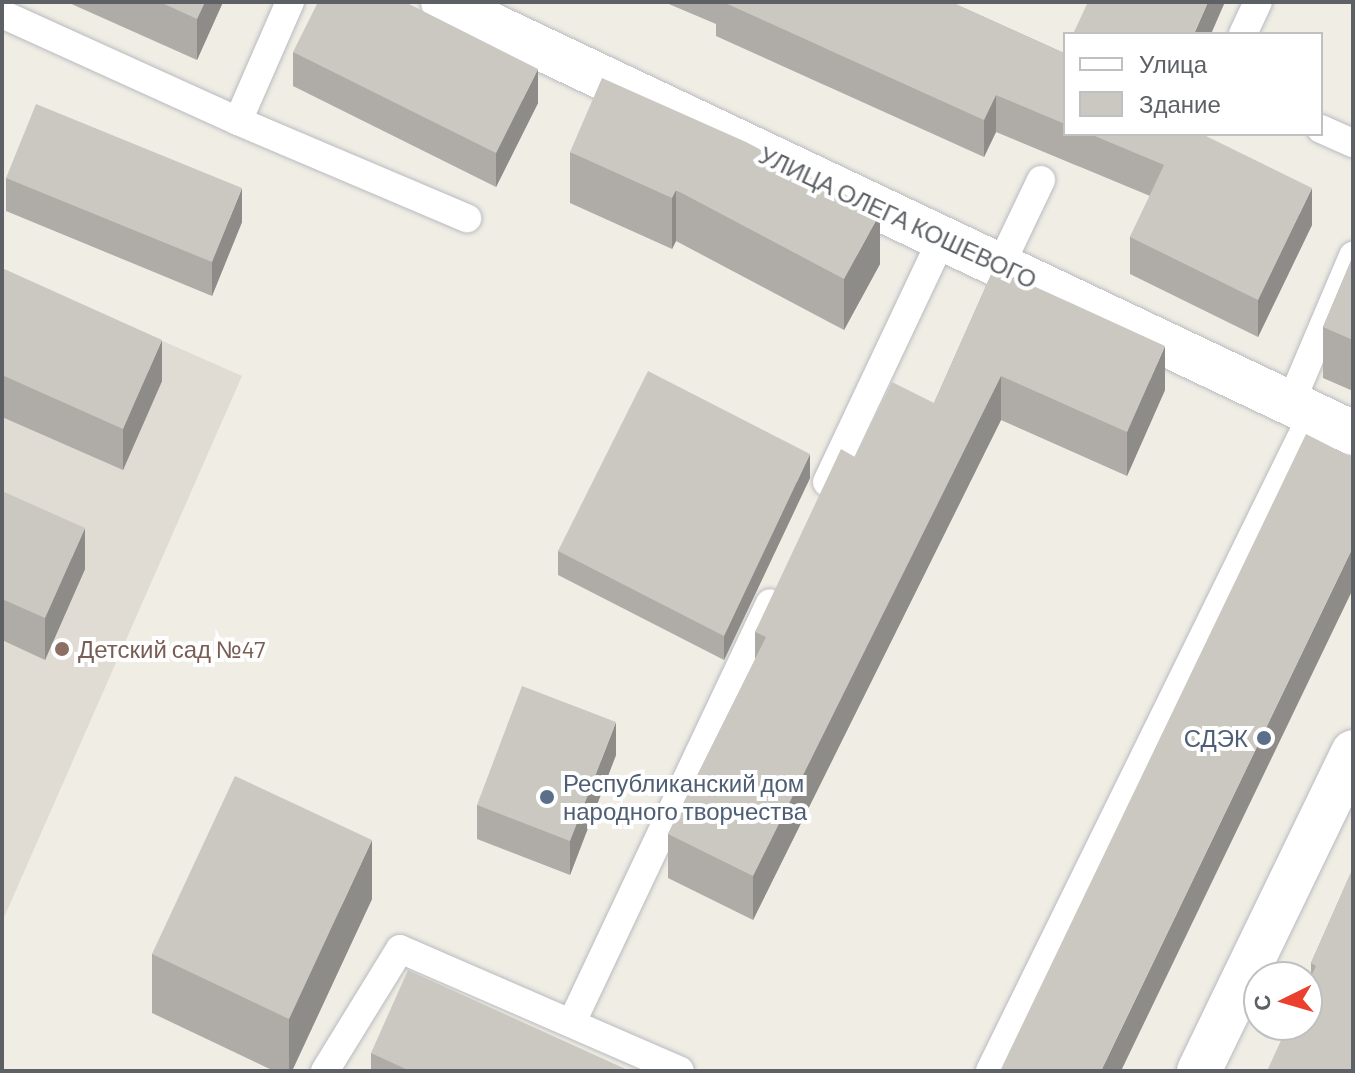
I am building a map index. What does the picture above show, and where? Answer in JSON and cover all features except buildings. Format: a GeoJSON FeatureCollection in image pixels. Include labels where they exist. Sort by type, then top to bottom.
{"type":"FeatureCollection","features":[{"type":"Feature","properties":{"kind":"street","name":"УЛИЦА ОЛЕГА КОШЕВОГО"},"geometry":{"type":"LineString","coordinates":[[443,2],[1353,433]]}},
{"type":"Feature","properties":{"kind":"street"},"geometry":{"type":"LineString","coordinates":[[1199,1071],[1353,752]]}},
{"type":"Feature","properties":{"kind":"lane"},"geometry":{"type":"LineString","coordinates":[[238,121],[290,2]]}},
{"type":"Feature","properties":{"kind":"lane"},"geometry":{"type":"LineString","coordinates":[[1244,32],[1258,2]]}},
{"type":"Feature","properties":{"kind":"lane"},"geometry":{"type":"LineString","coordinates":[[2,14],[238,121],[467,218]]}},
{"type":"Feature","properties":{"kind":"lane"},"geometry":{"type":"LineString","coordinates":[[1323,130],[1353,143]]}},
{"type":"Feature","properties":{"kind":"lane"},"geometry":{"type":"LineString","coordinates":[[1001,264],[1041,180]]}},
{"type":"Feature","properties":{"kind":"lane"},"geometry":{"type":"LineString","coordinates":[[815,508],[943,237]]}},
{"type":"Feature","properties":{"kind":"lane"},"geometry":{"type":"LineString","coordinates":[[990,1071],[1302,408],[1353,256]]}},
{"type":"Feature","properties":{"kind":"lane"},"geometry":{"type":"LineString","coordinates":[[572,1022],[781,580]]}},
{"type":"Feature","properties":{"kind":"lane"},"geometry":{"type":"LineString","coordinates":[[325,1071],[400,949],[680,1071]]}},
{"type":"Feature","properties":{"kind":"shaded area","name":"Детский сад №47"},"geometry":{"type":"Polygon","coordinates":[[[2,270],[242,376],[2,922],[2,270]]]}},
{"type":"Feature","properties":{"kind":"place","name":"Детский сад №47"},"geometry":{"type":"Point","coordinates":[62,649]}},
{"type":"Feature","properties":{"kind":"place","name":"СДЭК"},"geometry":{"type":"Point","coordinates":[1264,738]}},
{"type":"Feature","properties":{"kind":"place","name":"Республиканский дом народного творчества"},"geometry":{"type":"Point","coordinates":[547,797]}}]}
